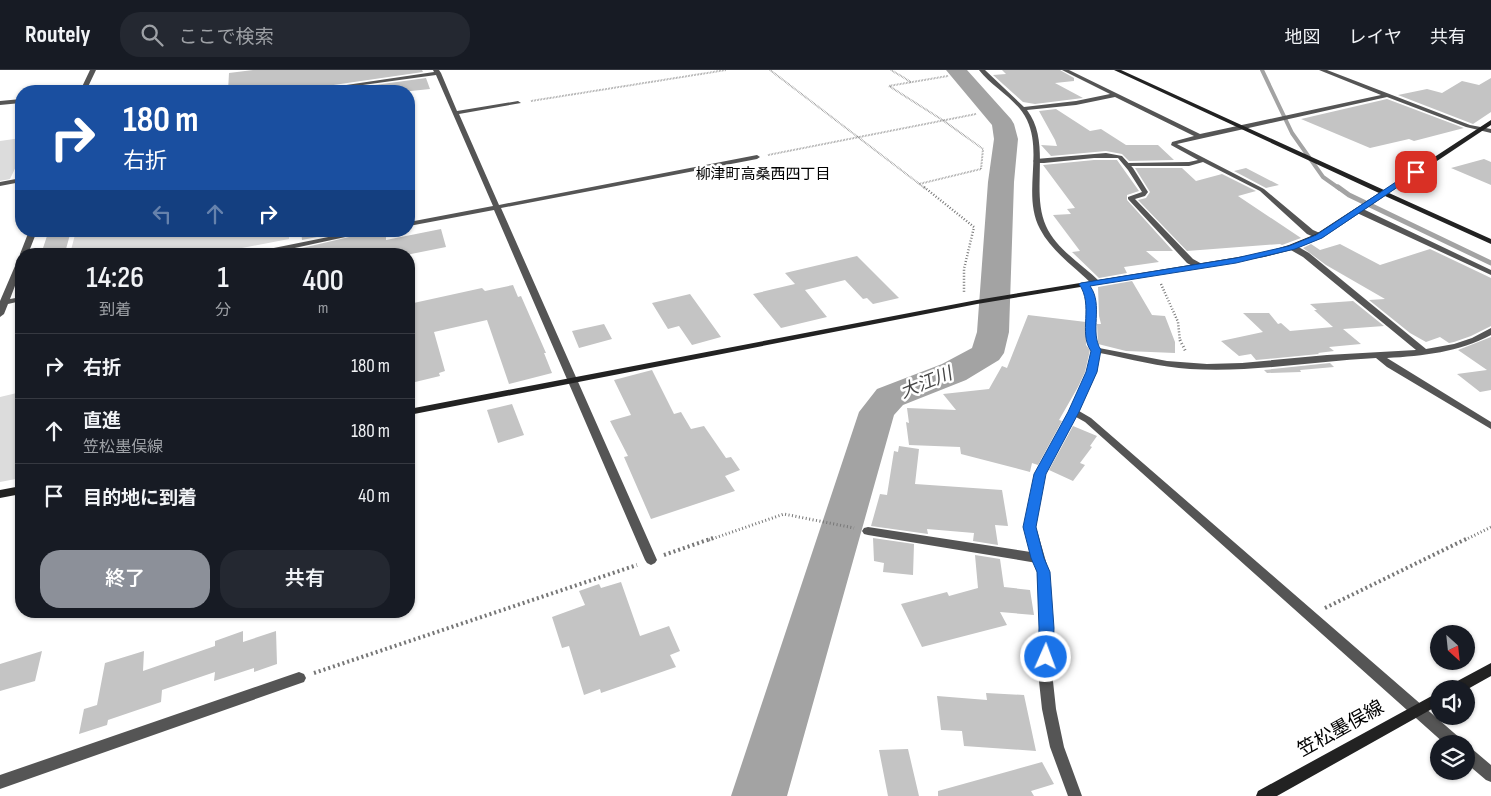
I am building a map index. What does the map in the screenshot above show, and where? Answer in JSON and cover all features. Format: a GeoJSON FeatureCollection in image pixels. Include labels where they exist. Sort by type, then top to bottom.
{"type":"FeatureCollection","features":[{"type":"Feature","properties":{"kind":"street"},"geometry":{"type":"LineString","coordinates":[[86,85],[93,70]]}},
{"type":"Feature","properties":{"kind":"street"},"geometry":{"type":"LineString","coordinates":[[982,70],[989,80],[1023,109],[1033,128],[1036,143],[1037,210],[1044,230],[1054,243],[1096,283]]}},
{"type":"Feature","properties":{"kind":"street"},"geometry":{"type":"LineString","coordinates":[[1065,70],[1199,136]]}},
{"type":"Feature","properties":{"kind":"street"},"geometry":{"type":"LineString","coordinates":[[1117,70],[1491,242]]}},
{"type":"Feature","properties":{"kind":"street"},"geometry":{"type":"LineString","coordinates":[[1322,70],[1491,132]]}},
{"type":"Feature","properties":{"kind":"street"},"geometry":{"type":"LineString","coordinates":[[349,85],[437,72],[651,560]]}},
{"type":"Feature","properties":{"kind":"street"},"geometry":{"type":"LineString","coordinates":[[1023,109],[1076,103],[1115,95]]}},
{"type":"Feature","properties":{"kind":"street"},"geometry":{"type":"LineString","coordinates":[[1319,236],[1310,232],[1262,190],[1174,145],[1174,143],[1387,95]]}},
{"type":"Feature","properties":{"kind":"street"},"geometry":{"type":"LineString","coordinates":[[0,103],[15,101]]}},
{"type":"Feature","properties":{"kind":"street"},"geometry":{"type":"LineString","coordinates":[[456,113],[518,103]]}},
{"type":"Feature","properties":{"kind":"street"},"geometry":{"type":"LineString","coordinates":[[415,411],[973,303],[1264,255],[1292,248],[1319,236],[1491,122]]}},
{"type":"Feature","properties":{"kind":"street"},"geometry":{"type":"LineString","coordinates":[[1036,161],[1116,155],[1128,165],[1145,194],[1130,198],[1190,261],[1198,266]]}},
{"type":"Feature","properties":{"kind":"street"},"geometry":{"type":"LineString","coordinates":[[415,223],[757,157]]}},
{"type":"Feature","properties":{"kind":"street"},"geometry":{"type":"LineString","coordinates":[[1128,165],[1189,164],[1203,160]]}},
{"type":"Feature","properties":{"kind":"street"},"geometry":{"type":"LineString","coordinates":[[0,184],[15,181]]}},
{"type":"Feature","properties":{"kind":"street"},"geometry":{"type":"LineString","coordinates":[[1360,210],[1491,273]]}},
{"type":"Feature","properties":{"kind":"street"},"geometry":{"type":"LineString","coordinates":[[284,248],[340,237]]}},
{"type":"Feature","properties":{"kind":"street"},"geometry":{"type":"LineString","coordinates":[[1292,248],[1306,255],[1424,352]]}},
{"type":"Feature","properties":{"kind":"street"},"geometry":{"type":"LineString","coordinates":[[0,314],[15,275]]}},
{"type":"Feature","properties":{"kind":"street"},"geometry":{"type":"LineString","coordinates":[[1075,796],[1057,747],[1049,709],[1045,672],[1046,628],[1043,572],[1037,558],[1030,527],[1040,474],[1074,412],[1092,372],[1096,350],[1092,344],[1091,300],[1084,284]]}},
{"type":"Feature","properties":{"kind":"street"},"geometry":{"type":"LineString","coordinates":[[1096,350],[1198,366],[1424,352],[1460,346],[1491,331]]}},
{"type":"Feature","properties":{"kind":"street"},"geometry":{"type":"LineString","coordinates":[[1379,356],[1390,365],[1491,426]]}},
{"type":"Feature","properties":{"kind":"street"},"geometry":{"type":"LineString","coordinates":[[1074,412],[1088,420],[1446,735]]}},
{"type":"Feature","properties":{"kind":"street"},"geometry":{"type":"LineString","coordinates":[[0,494],[15,491]]}},
{"type":"Feature","properties":{"kind":"street"},"geometry":{"type":"LineString","coordinates":[[868,531],[1037,558]]}},
{"type":"Feature","properties":{"kind":"street"},"geometry":{"type":"LineString","coordinates":[[1471,680],[1491,669]]}},
{"type":"Feature","properties":{"kind":"street"},"geometry":{"type":"LineString","coordinates":[[0,782],[299,678]]}},
{"type":"Feature","properties":{"kind":"street","name":"笠松墨俣線"},"geometry":{"type":"LineString","coordinates":[[1263,796],[1430,703]]}},
{"type":"Feature","properties":{"kind":"street"},"geometry":{"type":"LineString","coordinates":[[1475,761],[1491,776]]}},
{"type":"Feature","properties":{"kind":"path"},"geometry":{"type":"LineString","coordinates":[[518,103],[726,70]]}},
{"type":"Feature","properties":{"kind":"path"},"geometry":{"type":"LineString","coordinates":[[770,70],[974,227],[964,269],[964,298],[973,303]]}},
{"type":"Feature","properties":{"kind":"path"},"geometry":{"type":"LineString","coordinates":[[891,70],[911,82]]}},
{"type":"Feature","properties":{"kind":"path"},"geometry":{"type":"LineString","coordinates":[[919,184],[981,169],[983,149],[944,121],[889,86],[948,76]]}},
{"type":"Feature","properties":{"kind":"path"},"geometry":{"type":"LineString","coordinates":[[757,157],[976,114]]}},
{"type":"Feature","properties":{"kind":"path"},"geometry":{"type":"LineString","coordinates":[[1152,274],[1161,282],[1178,322],[1180,341],[1198,366]]}},
{"type":"Feature","properties":{"kind":"path"},"geometry":{"type":"LineString","coordinates":[[299,678],[784,514],[868,531]]}},
{"type":"Feature","properties":{"kind":"path"},"geometry":{"type":"LineString","coordinates":[[1309,616],[1491,527]]}},
{"type":"Feature","properties":{"kind":"shaded area"},"geometry":{"type":"Polygon","coordinates":[[[15,139],[15,169],[10,179],[0,181],[0,141],[15,139]]]}},
{"type":"Feature","properties":{"kind":"shaded area"},"geometry":{"type":"Polygon","coordinates":[[[74,237],[289,237],[289,239],[242,248],[72,248],[74,237]]]}},
{"type":"Feature","properties":{"kind":"shaded area"},"geometry":{"type":"Polygon","coordinates":[[[15,393],[15,479],[0,482],[0,397],[15,393]]]}},
{"type":"Feature","properties":{"kind":"building"},"geometry":{"type":"Polygon","coordinates":[[[253,70],[422,70],[423,72],[334,85],[228,85],[229,73],[253,70]]]}},
{"type":"Feature","properties":{"kind":"building"},"geometry":{"type":"Polygon","coordinates":[[[1002,70],[1060,70],[1074,78],[1074,81],[1055,83],[1083,98],[1035,104],[1023,102],[993,75],[1006,74],[1002,70]]]}},
{"type":"Feature","properties":{"kind":"building"},"geometry":{"type":"Polygon","coordinates":[[[426,78],[430,89],[415,91],[415,85],[375,85],[426,78]]]}},
{"type":"Feature","properties":{"kind":"building"},"geometry":{"type":"Polygon","coordinates":[[[1491,78],[1491,112],[1473,124],[1398,95],[1427,89],[1442,93],[1462,81],[1479,85],[1491,78]]]}},
{"type":"Feature","properties":{"kind":"building"},"geometry":{"type":"Polygon","coordinates":[[[1387,99],[1464,128],[1414,141],[1409,139],[1370,148],[1301,119],[1387,99]]]}},
{"type":"Feature","properties":{"kind":"building"},"geometry":{"type":"Polygon","coordinates":[[[1056,109],[1090,131],[1101,129],[1126,145],[1158,145],[1174,160],[1129,161],[1122,154],[1106,151],[1051,156],[1041,145],[1057,146],[1039,111],[1056,109]]]}},
{"type":"Feature","properties":{"kind":"building"},"geometry":{"type":"Polygon","coordinates":[[[1484,159],[1491,162],[1491,185],[1451,168],[1484,159]]]}},
{"type":"Feature","properties":{"kind":"building"},"geometry":{"type":"Polygon","coordinates":[[[1094,160],[1117,160],[1139,191],[1127,195],[1127,200],[1173,251],[1146,251],[1159,262],[1124,267],[1127,273],[1099,278],[1072,252],[1080,251],[1053,215],[1071,214],[1067,209],[1075,208],[1043,165],[1094,160]]]}},
{"type":"Feature","properties":{"kind":"building"},"geometry":{"type":"Polygon","coordinates":[[[1135,168],[1182,168],[1196,181],[1222,174],[1256,191],[1238,196],[1301,238],[1282,245],[1187,251],[1138,200],[1146,198],[1150,192],[1135,168]]]}},
{"type":"Feature","properties":{"kind":"building"},"geometry":{"type":"Polygon","coordinates":[[[1246,168],[1279,185],[1266,188],[1234,171],[1246,168]]]}},
{"type":"Feature","properties":{"kind":"building"},"geometry":{"type":"Polygon","coordinates":[[[441,229],[446,247],[415,253],[415,248],[302,248],[349,237],[386,237],[386,240],[415,237],[415,234],[441,229]]]}},
{"type":"Feature","properties":{"kind":"building"},"geometry":{"type":"Polygon","coordinates":[[[47,237],[69,237],[66,248],[43,248],[47,237]]]}},
{"type":"Feature","properties":{"kind":"building"},"geometry":{"type":"Polygon","coordinates":[[[302,237],[317,237],[302,240],[302,237]]]}},
{"type":"Feature","properties":{"kind":"building"},"geometry":{"type":"Polygon","coordinates":[[[1311,244],[1320,250],[1340,244],[1380,265],[1430,249],[1491,278],[1491,326],[1454,342],[1449,343],[1440,337],[1426,342],[1410,333],[1369,300],[1385,299],[1326,265],[1303,248],[1311,244]]]}},
{"type":"Feature","properties":{"kind":"building"},"geometry":{"type":"Polygon","coordinates":[[[857,256],[899,298],[873,304],[867,298],[863,299],[845,280],[805,290],[827,317],[781,328],[753,294],[795,284],[785,273],[857,256]]]}},
{"type":"Feature","properties":{"kind":"building"},"geometry":{"type":"Polygon","coordinates":[[[1132,281],[1152,315],[1165,316],[1175,342],[1175,353],[1126,351],[1098,344],[1097,324],[1101,324],[1098,287],[1132,281]]]}},
{"type":"Feature","properties":{"kind":"building"},"geometry":{"type":"Polygon","coordinates":[[[513,285],[518,297],[521,296],[546,353],[544,353],[552,373],[509,384],[487,320],[434,332],[445,371],[439,373],[440,376],[415,382],[415,303],[482,288],[485,291],[513,285]]]}},
{"type":"Feature","properties":{"kind":"building"},"geometry":{"type":"Polygon","coordinates":[[[690,294],[721,337],[692,345],[679,326],[668,329],[652,303],[690,294]]]}},
{"type":"Feature","properties":{"kind":"building"},"geometry":{"type":"Polygon","coordinates":[[[1353,301],[1384,326],[1343,329],[1361,344],[1329,347],[1334,351],[1319,354],[1256,360],[1251,354],[1239,356],[1221,341],[1263,332],[1243,313],[1269,313],[1278,324],[1281,323],[1290,331],[1333,327],[1310,304],[1353,301]]]}},
{"type":"Feature","properties":{"kind":"building"},"geometry":{"type":"Polygon","coordinates":[[[1028,315],[1086,322],[1086,345],[1090,350],[1085,372],[1059,420],[1062,421],[1038,465],[1032,463],[1030,472],[961,454],[960,447],[909,445],[906,422],[909,423],[907,408],[956,410],[943,394],[989,389],[1002,366],[1007,368],[1028,315]]]}},
{"type":"Feature","properties":{"kind":"building"},"geometry":{"type":"Polygon","coordinates":[[[604,324],[612,339],[579,348],[572,331],[604,324]]]}},
{"type":"Feature","properties":{"kind":"building"},"geometry":{"type":"Polygon","coordinates":[[[1491,337],[1491,390],[1480,392],[1457,374],[1487,370],[1458,350],[1491,337]]]}},
{"type":"Feature","properties":{"kind":"building"},"geometry":{"type":"Polygon","coordinates":[[[1330,363],[1334,367],[1300,370],[1301,372],[1267,373],[1264,370],[1330,363]]]}},
{"type":"Feature","properties":{"kind":"building"},"geometry":{"type":"Polygon","coordinates":[[[652,370],[674,414],[681,412],[691,429],[704,426],[726,458],[731,457],[740,470],[725,476],[735,491],[651,519],[624,457],[628,456],[610,421],[631,415],[614,380],[652,370]]]}},
{"type":"Feature","properties":{"kind":"building"},"geometry":{"type":"Polygon","coordinates":[[[512,404],[524,435],[498,443],[487,410],[512,404]]]}},
{"type":"Feature","properties":{"kind":"building"},"geometry":{"type":"Polygon","coordinates":[[[1073,426],[1097,436],[1090,446],[1092,447],[1080,463],[1085,465],[1073,481],[1049,470],[1073,426]]]}},
{"type":"Feature","properties":{"kind":"building"},"geometry":{"type":"Polygon","coordinates":[[[899,446],[919,449],[915,484],[1002,490],[1008,526],[995,525],[998,545],[973,541],[974,533],[927,529],[928,534],[871,526],[880,494],[887,495],[894,451],[898,452],[899,446]]]}},
{"type":"Feature","properties":{"kind":"building"},"geometry":{"type":"Polygon","coordinates":[[[873,538],[914,544],[913,575],[883,572],[884,563],[874,561],[873,538]]]}},
{"type":"Feature","properties":{"kind":"building"},"geometry":{"type":"Polygon","coordinates":[[[975,555],[1000,559],[1004,587],[1030,590],[1034,615],[1000,612],[1007,625],[922,647],[901,604],[947,592],[949,596],[978,588],[975,555]]]}},
{"type":"Feature","properties":{"kind":"building"},"geometry":{"type":"Polygon","coordinates":[[[621,582],[640,636],[669,626],[680,651],[670,655],[676,667],[601,693],[600,689],[584,695],[569,646],[562,648],[552,617],[585,605],[579,591],[599,584],[601,588],[621,582]]]}},
{"type":"Feature","properties":{"kind":"building"},"geometry":{"type":"Polygon","coordinates":[[[243,631],[243,642],[276,631],[277,664],[254,672],[254,668],[214,681],[215,672],[162,690],[161,702],[108,720],[107,725],[79,734],[84,709],[97,705],[105,663],[144,651],[143,671],[215,646],[215,641],[243,631]]]}},
{"type":"Feature","properties":{"kind":"building"},"geometry":{"type":"Polygon","coordinates":[[[42,651],[35,681],[0,691],[0,664],[42,651]]]}},
{"type":"Feature","properties":{"kind":"building"},"geometry":{"type":"Polygon","coordinates":[[[986,693],[1024,695],[1036,751],[964,746],[962,731],[941,730],[937,696],[987,700],[986,693]]]}},
{"type":"Feature","properties":{"kind":"building"},"geometry":{"type":"Polygon","coordinates":[[[908,749],[919,796],[888,796],[879,750],[908,749]]]}},
{"type":"Feature","properties":{"kind":"building"},"geometry":{"type":"Polygon","coordinates":[[[1042,762],[1054,784],[1031,791],[1034,796],[938,796],[938,791],[1042,762]]]}},
{"type":"Feature","properties":{"kind":"waterway","name":"大江川"},"geometry":{"type":"LineString","coordinates":[[759,796],[877,412],[890,397],[954,372],[987,353],[993,332],[1001,182],[1006,139],[1003,124],[956,70]]}},
{"type":"Feature","properties":{"kind":"waterway"},"geometry":{"type":"LineString","coordinates":[[1262,70],[1292,133],[1323,177],[1340,189]]}},
{"type":"Feature","properties":{"kind":"waterway"},"geometry":{"type":"LineString","coordinates":[[1338,187],[1349,195],[1491,263]]}},
{"type":"Feature","properties":{"kind":"district","name":"柳津町高桑西四丁目"},"geometry":{"type":"Point","coordinates":[763,174]}},
{"type":"Feature","properties":{"kind":"route"},"geometry":{"type":"LineString","coordinates":[[1046,657],[1043,572],[1037,558],[1030,527],[1040,474],[1074,412],[1092,372],[1096,350],[1092,344],[1090,326],[1091,300],[1084,284],[1236,260],[1292,248],[1319,236],[1416,172]]}}]}
